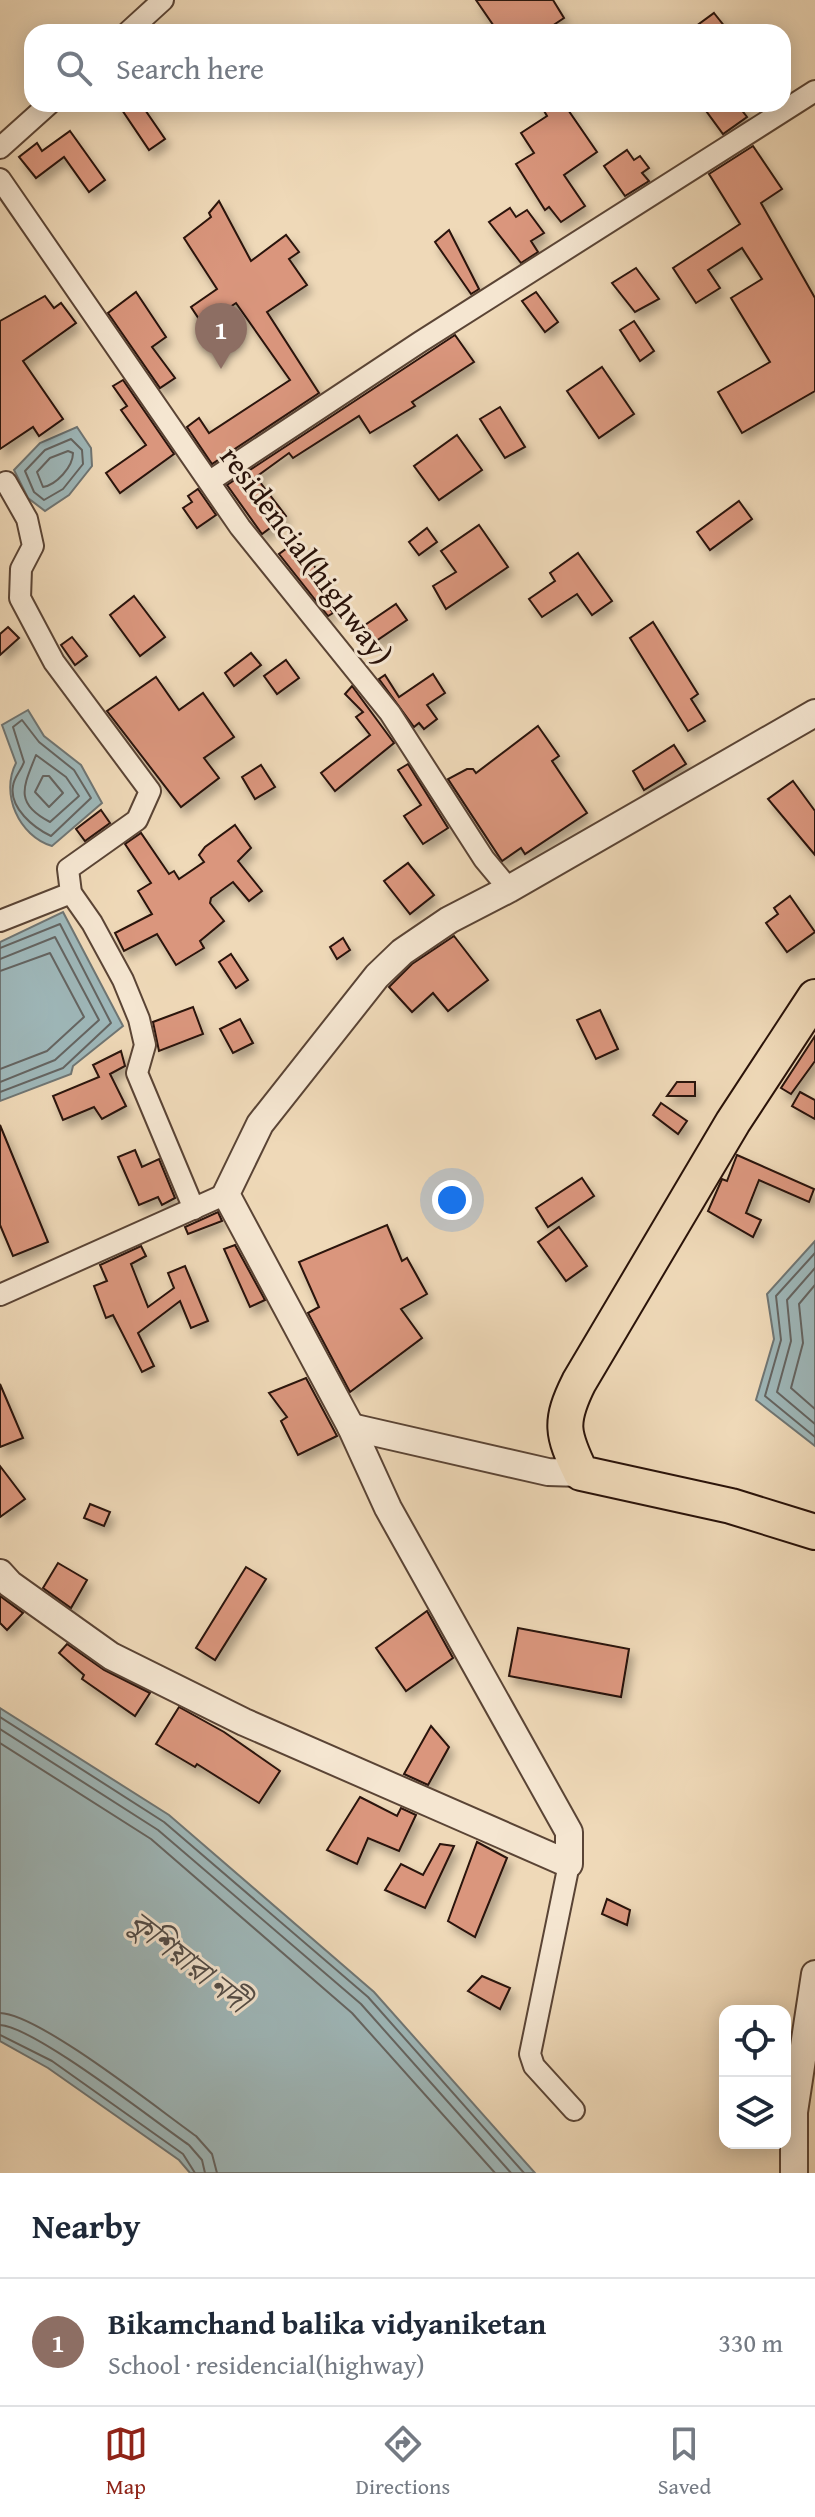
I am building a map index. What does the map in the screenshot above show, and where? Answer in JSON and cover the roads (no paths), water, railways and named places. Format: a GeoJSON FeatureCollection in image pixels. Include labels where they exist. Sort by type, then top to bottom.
{"type":"FeatureCollection","features":[{"type":"Feature","properties":{"kind":"highway"},"geometry":{"type":"LineString","coordinates":[[815,997],[733,1122],[579,1382],[567,1405],[564,1425],[565,1439],[581,1473],[731,1506],[815,1532]]}},
{"type":"Feature","properties":{"kind":"street"},"geometry":{"type":"LineString","coordinates":[[137,24],[163,0]]}},
{"type":"Feature","properties":{"kind":"street"},"geometry":{"type":"LineString","coordinates":[[791,106],[815,91]]}},
{"type":"Feature","properties":{"kind":"street"},"geometry":{"type":"LineString","coordinates":[[0,148],[40,112]]}},
{"type":"Feature","properties":{"kind":"street"},"geometry":{"type":"LineString","coordinates":[[210,481],[420,342],[782,112]]}},
{"type":"Feature","properties":{"kind":"street","name":"residencial(highway)"},"geometry":{"type":"LineString","coordinates":[[0,179],[240,527],[390,713],[484,859],[509,889]]}},
{"type":"Feature","properties":{"kind":"street"},"geometry":{"type":"LineString","coordinates":[[6,482],[27,519],[33,546],[21,569],[20,598],[54,662],[150,791],[137,820],[68,869],[71,893],[92,923],[123,980],[139,1019],[145,1045],[137,1073],[194,1209]]}},
{"type":"Feature","properties":{"kind":"street"},"geometry":{"type":"LineString","coordinates":[[0,1295],[226,1194],[260,1124],[377,976],[402,952],[449,920],[509,889],[815,713]]}},
{"type":"Feature","properties":{"kind":"street"},"geometry":{"type":"LineString","coordinates":[[0,921],[71,893]]}},
{"type":"Feature","properties":{"kind":"street"},"geometry":{"type":"LineString","coordinates":[[226,1194],[351,1427],[388,1508],[569,1832],[569,1864],[530,2054],[534,2066],[574,2110]]}},
{"type":"Feature","properties":{"kind":"street"},"geometry":{"type":"LineString","coordinates":[[351,1427],[548,1472],[581,1473]]}},
{"type":"Feature","properties":{"kind":"street"},"geometry":{"type":"LineString","coordinates":[[0,1573],[10,1584],[111,1656],[244,1722],[569,1864]]}},
{"type":"Feature","properties":{"kind":"street"},"geometry":{"type":"LineString","coordinates":[[794,2173],[794,2112],[815,1974]]}},
{"type":"Feature","properties":{"kind":"water"},"geometry":{"type":"Polygon","coordinates":[[[77,427],[91,448],[92,466],[69,495],[45,511],[28,498],[14,470],[40,443],[77,427]]]}},
{"type":"Feature","properties":{"kind":"water"},"geometry":{"type":"Polygon","coordinates":[[[28,710],[44,736],[81,765],[102,803],[52,846],[40,841],[22,824],[12,800],[10,788],[16,763],[2,725],[28,710]]]}},
{"type":"Feature","properties":{"kind":"water"},"geometry":{"type":"Polygon","coordinates":[[[63,912],[123,1026],[73,1066],[71,1074],[0,1101],[0,942],[63,912]]]}},
{"type":"Feature","properties":{"kind":"water"},"geometry":{"type":"Polygon","coordinates":[[[815,1241],[815,1446],[756,1400],[774,1339],[767,1294],[815,1241]]]}},
{"type":"Feature","properties":{"kind":"water","name":"কুশিয়ারা নদী"},"geometry":{"type":"Polygon","coordinates":[[[0,1708],[169,1815],[374,1992],[535,2173],[190,2173],[179,2160],[48,2068],[0,2041],[0,1708]]]}},
{"type":"Feature","properties":{"kind":"place","name":"Bikamchand balika vidyaniketan"},"geometry":{"type":"Point","coordinates":[221,369]}}]}
